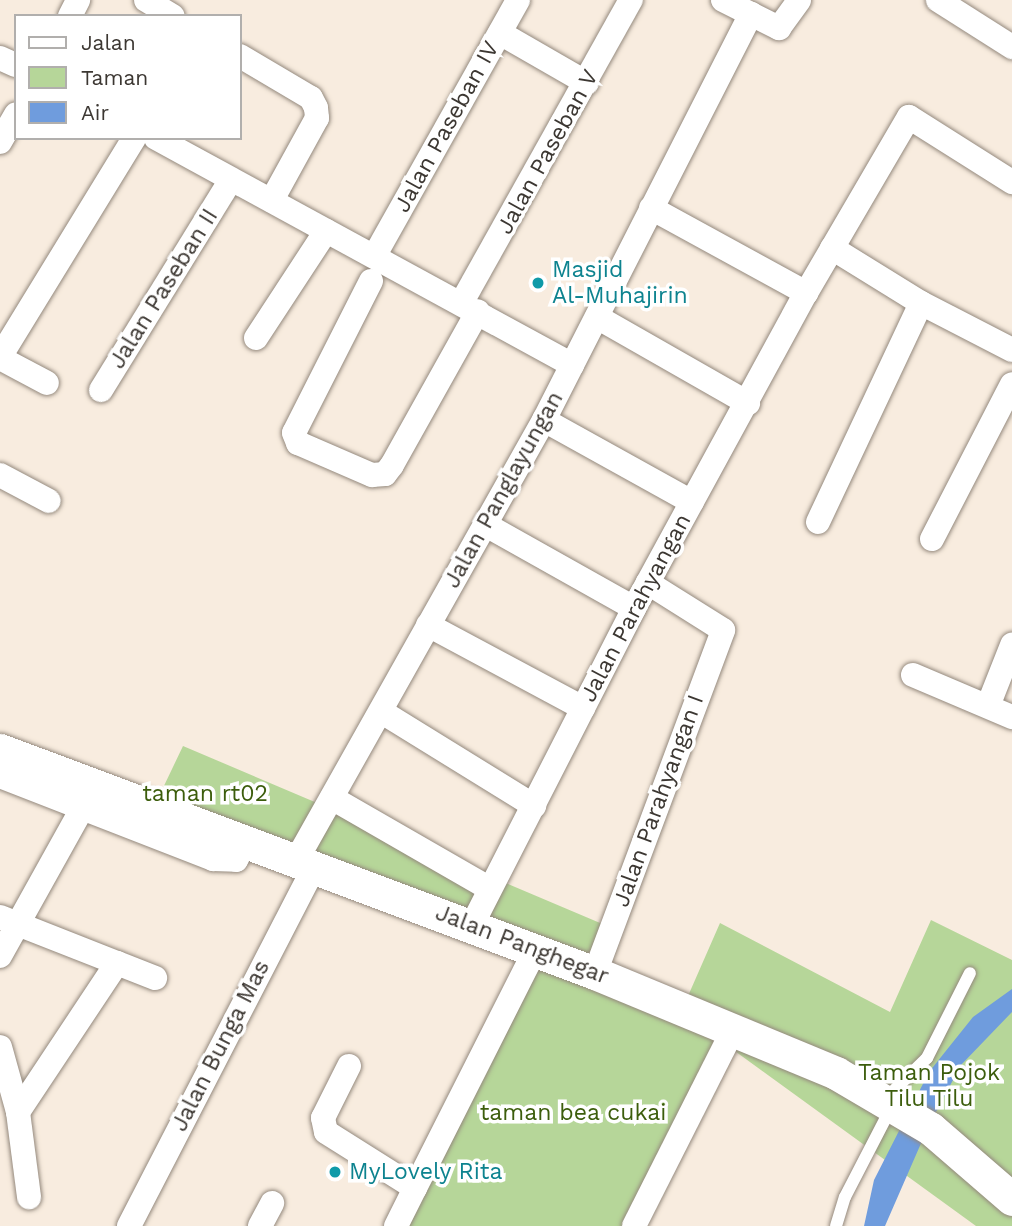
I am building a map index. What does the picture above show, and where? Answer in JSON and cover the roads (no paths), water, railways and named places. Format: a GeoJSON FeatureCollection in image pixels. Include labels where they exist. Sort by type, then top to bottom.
{"type":"FeatureCollection","features":[{"type":"Feature","properties":{"kind":"street"},"geometry":{"type":"LineString","coordinates":[[146,0],[170,14]]}},
{"type":"Feature","properties":{"kind":"street","name":"Jalan Paseban IV"},"geometry":{"type":"LineString","coordinates":[[375,255],[518,0]]}},
{"type":"Feature","properties":{"kind":"street","name":"Jalan Paseban V"},"geometry":{"type":"LineString","coordinates":[[371,281],[294,433],[298,443],[372,475],[385,474],[392,465],[470,306],[631,0]]}},
{"type":"Feature","properties":{"kind":"street"},"geometry":{"type":"LineString","coordinates":[[723,0],[779,28],[799,0]]}},
{"type":"Feature","properties":{"kind":"street"},"geometry":{"type":"LineString","coordinates":[[938,0],[1012,47]]}},
{"type":"Feature","properties":{"kind":"street","name":"Jalan Panglayungan"},"geometry":{"type":"LineString","coordinates":[[332,798],[544,420],[751,14]]}},
{"type":"Feature","properties":{"kind":"street"},"geometry":{"type":"LineString","coordinates":[[500,33],[587,83]]}},
{"type":"Feature","properties":{"kind":"street"},"geometry":{"type":"LineString","coordinates":[[242,57],[311,99],[316,108],[317,118],[272,200]]}},
{"type":"Feature","properties":{"kind":"street","name":"Jalan Parahyangan"},"geometry":{"type":"LineString","coordinates":[[471,925],[634,608],[806,293],[909,117],[1012,182]]}},
{"type":"Feature","properties":{"kind":"street"},"geometry":{"type":"LineString","coordinates":[[0,142],[14,118]]}},
{"type":"Feature","properties":{"kind":"street"},"geometry":{"type":"LineString","coordinates":[[47,383],[0,357],[133,140]]}},
{"type":"Feature","properties":{"kind":"street"},"geometry":{"type":"LineString","coordinates":[[159,140],[228,184],[272,200],[470,306],[572,365]]}},
{"type":"Feature","properties":{"kind":"street","name":"Jalan Paseban II"},"geometry":{"type":"LineString","coordinates":[[101,390],[228,184]]}},
{"type":"Feature","properties":{"kind":"street"},"geometry":{"type":"LineString","coordinates":[[651,208],[806,293]]}},
{"type":"Feature","properties":{"kind":"street"},"geometry":{"type":"LineString","coordinates":[[256,338],[326,231]]}},
{"type":"Feature","properties":{"kind":"street"},"geometry":{"type":"LineString","coordinates":[[832,248],[921,303],[1012,351]]}},
{"type":"Feature","properties":{"kind":"street"},"geometry":{"type":"LineString","coordinates":[[818,522],[921,303]]}},
{"type":"Feature","properties":{"kind":"street"},"geometry":{"type":"LineString","coordinates":[[597,317],[748,403]]}},
{"type":"Feature","properties":{"kind":"street"},"geometry":{"type":"LineString","coordinates":[[932,539],[1012,384]]}},
{"type":"Feature","properties":{"kind":"street"},"geometry":{"type":"LineString","coordinates":[[544,420],[692,502]]}},
{"type":"Feature","properties":{"kind":"street"},"geometry":{"type":"LineString","coordinates":[[0,475],[49,501]]}},
{"type":"Feature","properties":{"kind":"street"},"geometry":{"type":"LineString","coordinates":[[486,525],[634,608]]}},
{"type":"Feature","properties":{"kind":"street","name":"Jalan Parahyangan I"},"geometry":{"type":"LineString","coordinates":[[595,973],[723,630],[648,583]]}},
{"type":"Feature","properties":{"kind":"street"},"geometry":{"type":"LineString","coordinates":[[428,625],[583,708]]}},
{"type":"Feature","properties":{"kind":"street"},"geometry":{"type":"LineString","coordinates":[[988,706],[1012,645]]}},
{"type":"Feature","properties":{"kind":"street"},"geometry":{"type":"LineString","coordinates":[[913,676],[1012,717]]}},
{"type":"Feature","properties":{"kind":"street"},"geometry":{"type":"LineString","coordinates":[[382,712],[534,806]]}},
{"type":"Feature","properties":{"kind":"street","name":"Jalan Panghegar"},"geometry":{"type":"LineString","coordinates":[[0,750],[89,797],[246,841],[734,1028],[893,1105],[931,1129],[1012,1199]]}},
{"type":"Feature","properties":{"kind":"street"},"geometry":{"type":"LineString","coordinates":[[0,776],[89,797],[8,920],[0,956]]}},
{"type":"Feature","properties":{"kind":"street"},"geometry":{"type":"LineString","coordinates":[[332,798],[490,889]]}},
{"type":"Feature","properties":{"kind":"street","name":"Jalan Bunga Mas"},"geometry":{"type":"LineString","coordinates":[[130,1226],[305,863],[332,798]]}},
{"type":"Feature","properties":{"kind":"street"},"geometry":{"type":"LineString","coordinates":[[8,920],[155,978]]}},
{"type":"Feature","properties":{"kind":"street"},"geometry":{"type":"LineString","coordinates":[[396,1226],[535,950]]}},
{"type":"Feature","properties":{"kind":"street"},"geometry":{"type":"LineString","coordinates":[[18,1112],[117,963]]}},
{"type":"Feature","properties":{"kind":"street"},"geometry":{"type":"LineString","coordinates":[[634,1226],[734,1028]]}},
{"type":"Feature","properties":{"kind":"street"},"geometry":{"type":"LineString","coordinates":[[0,1047],[18,1112],[29,1197]]}},
{"type":"Feature","properties":{"kind":"street"},"geometry":{"type":"LineString","coordinates":[[349,1066],[323,1118],[326,1132],[415,1188]]}},
{"type":"Feature","properties":{"kind":"street"},"geometry":{"type":"LineString","coordinates":[[260,1226],[272,1203]]}},
{"type":"Feature","properties":{"kind":"lane"},"geometry":{"type":"LineString","coordinates":[[836,1226],[845,1197],[893,1105],[927,1058],[970,973]]}},
{"type":"Feature","properties":{"kind":"water"},"geometry":{"type":"Polygon","coordinates":[[[1012,989],[1012,1012],[961,1065],[929,1125],[885,1226],[864,1226],[874,1180],[929,1072],[973,1017],[1012,989]]]}},
{"type":"Feature","properties":{"kind":"place","name":"Masjid Al-Muhajirin"},"geometry":{"type":"Point","coordinates":[538,283]}},
{"type":"Feature","properties":{"kind":"place","name":"MyLovely Rita"},"geometry":{"type":"Point","coordinates":[335,1172]}},
{"type":"Feature","properties":{"kind":"park label","name":"taman rt02"},"geometry":{"type":"Point","coordinates":[205,794]}},
{"type":"Feature","properties":{"kind":"park label","name":"Taman Pojok Tilu Tilu"},"geometry":{"type":"Point","coordinates":[929,1086]}},
{"type":"Feature","properties":{"kind":"park label","name":"taman bea cukai"},"geometry":{"type":"Point","coordinates":[573,1113]}}]}
